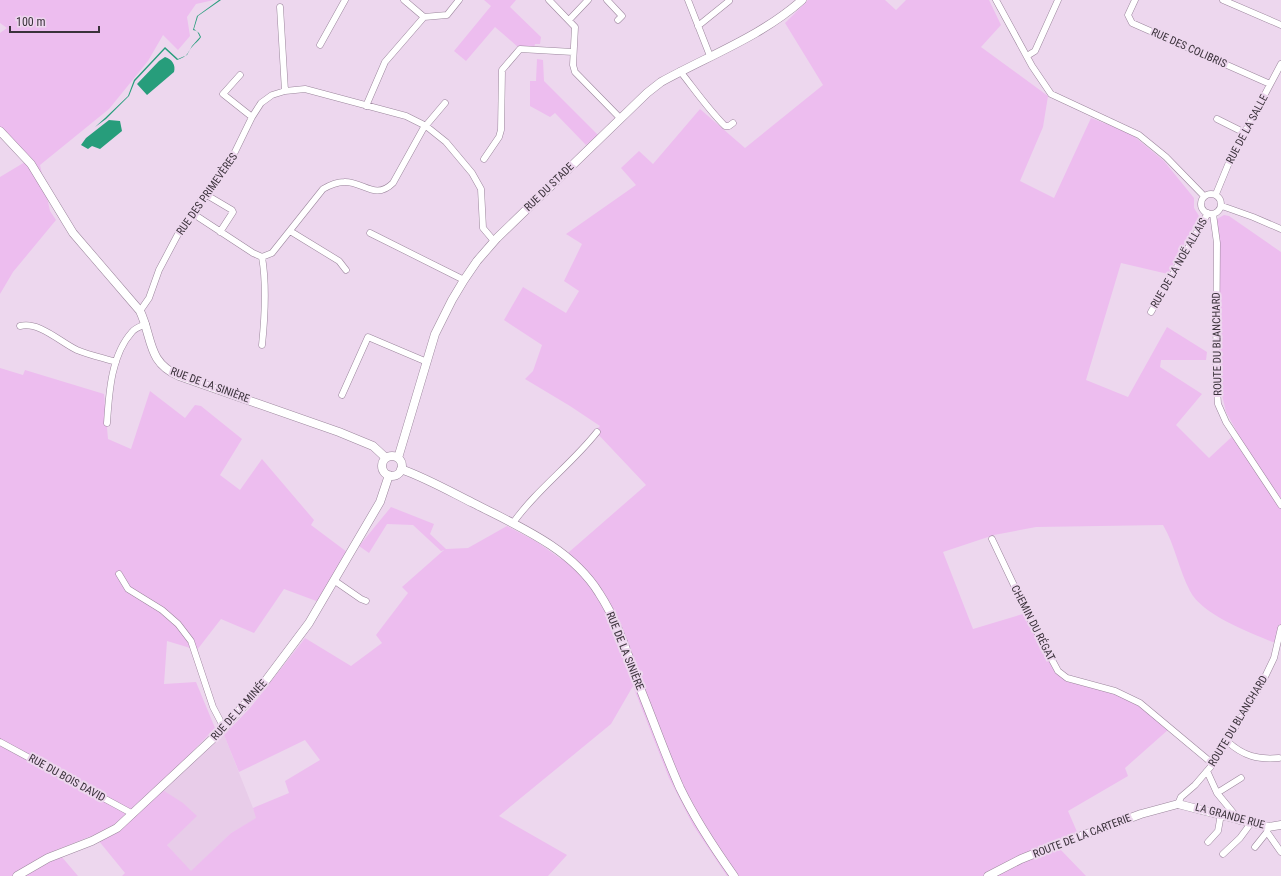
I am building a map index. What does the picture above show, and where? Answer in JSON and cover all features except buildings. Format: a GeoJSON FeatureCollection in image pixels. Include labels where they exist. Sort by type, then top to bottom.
{"type":"FeatureCollection","features":[{"type":"Feature","properties":{"kind":"street"},"geometry":{"type":"LineString","coordinates":[[320,45],[345,0]]}},
{"type":"Feature","properties":{"kind":"street"},"geometry":{"type":"LineString","coordinates":[[404,0],[424,17]]}},
{"type":"Feature","properties":{"kind":"street"},"geometry":{"type":"LineString","coordinates":[[366,106],[385,62],[424,17],[447,15],[459,0]]}},
{"type":"Feature","properties":{"kind":"street"},"geometry":{"type":"LineString","coordinates":[[549,0],[575,26],[573,65],[576,72],[620,118]]}},
{"type":"Feature","properties":{"kind":"street"},"geometry":{"type":"LineString","coordinates":[[569,20],[588,0]]}},
{"type":"Feature","properties":{"kind":"street"},"geometry":{"type":"LineString","coordinates":[[607,0],[622,16],[618,20]]}},
{"type":"Feature","properties":{"kind":"street"},"geometry":{"type":"LineString","coordinates":[[688,0],[710,56]]}},
{"type":"Feature","properties":{"kind":"street"},"geometry":{"type":"LineString","coordinates":[[698,26],[729,0],[735,5]]}},
{"type":"Feature","properties":{"kind":"street","name":"RUE DU STADE"},"geometry":{"type":"LineString","coordinates":[[398,458],[442,318],[464,280],[494,241],[620,118],[661,82],[785,14],[802,0]]}},
{"type":"Feature","properties":{"kind":"street"},"geometry":{"type":"LineString","coordinates":[[996,0],[1026,56],[1051,94],[1139,135],[1166,158],[1204,196]]}},
{"type":"Feature","properties":{"kind":"street"},"geometry":{"type":"LineString","coordinates":[[1026,56],[1035,51],[1058,0]]}},
{"type":"Feature","properties":{"kind":"street","name":"RUE DES COLIBRIS"},"geometry":{"type":"LineString","coordinates":[[1135,0],[1128,15],[1132,23],[1270,84]]}},
{"type":"Feature","properties":{"kind":"street"},"geometry":{"type":"LineString","coordinates":[[1223,0],[1281,25]]}},
{"type":"Feature","properties":{"kind":"street"},"geometry":{"type":"LineString","coordinates":[[280,7],[285,91]]}},
{"type":"Feature","properties":{"kind":"street"},"geometry":{"type":"LineString","coordinates":[[484,159],[501,130],[502,70],[520,49],[573,52]]}},
{"type":"Feature","properties":{"kind":"street","name":"RUE DE LA SALLE"},"geometry":{"type":"LineString","coordinates":[[1216,194],[1230,160],[1281,64]]}},
{"type":"Feature","properties":{"kind":"street"},"geometry":{"type":"LineString","coordinates":[[680,71],[704,104],[725,126],[729,126],[733,123]]}},
{"type":"Feature","properties":{"kind":"street"},"geometry":{"type":"LineString","coordinates":[[240,75],[223,94],[252,117]]}},
{"type":"Feature","properties":{"kind":"street","name":"RUE DES PRIMEVÈRES"},"geometry":{"type":"LineString","coordinates":[[140,311],[149,298],[159,270],[192,213],[237,151],[252,117],[261,103],[272,95],[285,91],[305,89],[406,116],[426,126],[446,142],[472,173],[481,189],[483,228],[494,241]]}},
{"type":"Feature","properties":{"kind":"street"},"geometry":{"type":"LineString","coordinates":[[192,213],[253,254],[262,257],[272,253],[323,189],[335,183],[345,181],[376,191],[383,191],[387,189],[393,183],[426,126],[445,103]]}},
{"type":"Feature","properties":{"kind":"street"},"geometry":{"type":"LineString","coordinates":[[1217,119],[1244,133]]}},
{"type":"Feature","properties":{"kind":"street","name":"RUE DE LA SINIÈRE"},"geometry":{"type":"LineString","coordinates":[[0,131],[21,151],[42,180],[59,212],[73,233],[140,311],[146,324],[157,361],[169,371],[339,432],[373,446],[386,458]]}},
{"type":"Feature","properties":{"kind":"street"},"geometry":{"type":"LineString","coordinates":[[1210,193],[1216,194],[1221,199],[1222,206],[1219,211],[1210,214],[1201,206],[1204,196],[1210,193]]}},
{"type":"Feature","properties":{"kind":"street"},"geometry":{"type":"LineString","coordinates":[[205,194],[233,212],[220,232]]}},
{"type":"Feature","properties":{"kind":"street"},"geometry":{"type":"LineString","coordinates":[[1222,206],[1280,226]]}},
{"type":"Feature","properties":{"kind":"street","name":"RUE DE LA NOË ALLAIS"},"geometry":{"type":"LineString","coordinates":[[1151,312],[1210,214]]}},
{"type":"Feature","properties":{"kind":"street","name":"ROUTE DU BLANCHARD"},"geometry":{"type":"LineString","coordinates":[[1210,214],[1217,243],[1216,376],[1218,404],[1226,422],[1281,505]]}},
{"type":"Feature","properties":{"kind":"street"},"geometry":{"type":"LineString","coordinates":[[290,231],[339,261],[346,270]]}},
{"type":"Feature","properties":{"kind":"street"},"geometry":{"type":"LineString","coordinates":[[370,233],[464,280]]}},
{"type":"Feature","properties":{"kind":"street"},"geometry":{"type":"LineString","coordinates":[[262,257],[265,270],[265,316],[262,345]]}},
{"type":"Feature","properties":{"kind":"street"},"geometry":{"type":"LineString","coordinates":[[20,326],[26,324],[45,331],[78,350],[116,362]]}},
{"type":"Feature","properties":{"kind":"street"},"geometry":{"type":"LineString","coordinates":[[107,423],[109,396],[116,362],[133,331],[146,324]]}},
{"type":"Feature","properties":{"kind":"street"},"geometry":{"type":"LineString","coordinates":[[361,334],[427,362]]}},
{"type":"Feature","properties":{"kind":"street"},"geometry":{"type":"LineString","coordinates":[[342,395],[368,337]]}},
{"type":"Feature","properties":{"kind":"street"},"geometry":{"type":"LineString","coordinates":[[513,523],[533,498],[555,475],[579,455],[597,432]]}},
{"type":"Feature","properties":{"kind":"street"},"geometry":{"type":"LineString","coordinates":[[390,456],[398,458],[402,463],[401,469],[395,475],[389,475],[383,468],[386,458],[390,456]]}},
{"type":"Feature","properties":{"kind":"street","name":"RUE DE LA SINIÈRE"},"geometry":{"type":"LineString","coordinates":[[401,469],[513,523],[559,551],[584,573],[600,593],[616,623],[632,669],[680,788],[700,826],[734,876]]}},
{"type":"Feature","properties":{"kind":"street","name":"RUE DE LA MINÉE"},"geometry":{"type":"LineString","coordinates":[[17,876],[48,858],[92,842],[117,828],[224,728],[264,683],[310,623],[380,502],[389,475]]}},
{"type":"Feature","properties":{"kind":"street","name":"CHEMIN DU RÉGAT"},"geometry":{"type":"LineString","coordinates":[[992,539],[1030,619],[1058,671],[1066,678],[1116,691],[1140,704],[1213,764]]}},
{"type":"Feature","properties":{"kind":"street"},"geometry":{"type":"LineString","coordinates":[[120,574],[128,589],[162,610],[178,624],[191,641],[212,707],[224,728]]}},
{"type":"Feature","properties":{"kind":"street"},"geometry":{"type":"LineString","coordinates":[[335,581],[366,601]]}},
{"type":"Feature","properties":{"kind":"street","name":"ROUTE DU BLANCHARD"},"geometry":{"type":"LineString","coordinates":[[1178,804],[1181,797],[1213,764],[1268,671],[1274,658],[1281,628]]}},
{"type":"Feature","properties":{"kind":"street"},"geometry":{"type":"LineString","coordinates":[[1227,741],[1242,753],[1249,756],[1266,760],[1279,758]]}},
{"type":"Feature","properties":{"kind":"street","name":"RUE DU BOIS DAVID"},"geometry":{"type":"LineString","coordinates":[[0,742],[133,814]]}},
{"type":"Feature","properties":{"kind":"street"},"geometry":{"type":"LineString","coordinates":[[1207,771],[1217,793],[1240,821]]}},
{"type":"Feature","properties":{"kind":"street"},"geometry":{"type":"LineString","coordinates":[[1217,793],[1241,778]]}},
{"type":"Feature","properties":{"kind":"street","name":"LA GRANDE RUE"},"geometry":{"type":"LineString","coordinates":[[1178,804],[1221,814],[1240,821],[1251,823],[1267,830],[1281,825]]}},
{"type":"Feature","properties":{"kind":"street","name":"ROUTE DE LA CARTERIE"},"geometry":{"type":"LineString","coordinates":[[988,876],[1021,859],[1046,849],[1140,814],[1178,804]]}},
{"type":"Feature","properties":{"kind":"street"},"geometry":{"type":"LineString","coordinates":[[1208,842],[1218,831],[1221,814]]}},
{"type":"Feature","properties":{"kind":"street"},"geometry":{"type":"LineString","coordinates":[[1223,854],[1240,838],[1251,823]]}},
{"type":"Feature","properties":{"kind":"street"},"geometry":{"type":"LineString","coordinates":[[1255,847],[1267,830],[1281,852]]}},
{"type":"Feature","properties":{"kind":"shaded area"},"geometry":{"type":"Polygon","coordinates":[[[0,0],[214,0],[196,4],[187,17],[190,36],[178,50],[163,35],[148,61],[109,109],[40,165],[50,211],[56,220],[13,272],[0,294],[0,177],[25,162],[0,133],[0,33],[7,28],[0,23],[0,0]]]}},
{"type":"Feature","properties":{"kind":"shaded area"},"geometry":{"type":"Polygon","coordinates":[[[221,0],[198,16],[194,29],[196,31],[193,30],[197,16],[221,0]]]}},
{"type":"Feature","properties":{"kind":"shaded area"},"geometry":{"type":"Polygon","coordinates":[[[484,0],[516,0],[510,7],[541,37],[540,44],[535,44],[534,48],[518,47],[495,27],[466,61],[454,51],[491,6],[484,0]]]}},
{"type":"Feature","properties":{"kind":"shaded area"},"geometry":{"type":"Polygon","coordinates":[[[808,0],[885,0],[896,10],[906,0],[989,0],[1001,25],[981,47],[1048,96],[1043,127],[1020,181],[1054,198],[1091,118],[1130,133],[1164,161],[1194,198],[1194,208],[1199,216],[1168,274],[1121,263],[1086,380],[1128,397],[1167,327],[1207,352],[1206,360],[1161,360],[1160,367],[1202,394],[1176,425],[1209,458],[1237,432],[1226,412],[1219,382],[1219,240],[1217,219],[1224,215],[1229,216],[1281,252],[1281,642],[1275,643],[1228,622],[1205,608],[1196,600],[1186,583],[1171,541],[1163,525],[1036,527],[994,535],[943,552],[973,629],[1026,613],[1039,643],[1051,664],[1063,676],[1078,684],[1114,693],[1135,702],[1169,729],[1125,768],[1128,776],[1068,811],[1078,834],[1058,847],[1086,876],[727,876],[693,825],[669,778],[633,686],[611,724],[499,816],[567,855],[548,876],[122,876],[125,873],[94,835],[56,850],[78,876],[0,876],[0,368],[23,375],[25,370],[104,394],[108,439],[131,449],[150,391],[185,418],[195,405],[201,406],[242,439],[220,475],[240,490],[262,459],[314,520],[311,525],[347,552],[319,602],[284,589],[254,633],[221,619],[197,650],[167,641],[164,684],[196,682],[215,728],[158,787],[183,803],[197,816],[167,845],[191,871],[231,833],[256,818],[253,808],[289,793],[285,781],[320,760],[305,740],[239,772],[224,735],[250,708],[305,638],[351,666],[382,643],[376,635],[408,593],[402,587],[444,550],[441,551],[413,525],[387,524],[369,553],[359,546],[391,507],[434,524],[430,534],[446,549],[468,548],[507,526],[537,542],[561,559],[646,485],[595,431],[600,426],[525,379],[533,371],[542,345],[504,320],[523,287],[566,313],[579,291],[564,281],[582,244],[566,234],[636,185],[621,168],[639,151],[653,164],[700,109],[745,148],[823,85],[785,23],[808,0]]]}},
{"type":"Feature","properties":{"kind":"shaded area"},"geometry":{"type":"Polygon","coordinates":[[[197,32],[201,37],[190,50],[200,37],[197,32]]]}},
{"type":"Feature","properties":{"kind":"shaded area"},"geometry":{"type":"Polygon","coordinates":[[[165,47],[178,59],[182,58],[177,60],[165,49],[135,81],[129,96],[106,119],[95,127],[128,96],[134,80],[165,47]]]}},
{"type":"Feature","properties":{"kind":"shaded area"},"geometry":{"type":"Polygon","coordinates":[[[165,57],[170,59],[173,63],[174,72],[147,95],[137,84],[159,61],[165,57]]]}},
{"type":"Feature","properties":{"kind":"shaded area"},"geometry":{"type":"Polygon","coordinates":[[[537,59],[543,60],[544,81],[598,135],[586,145],[555,113],[550,117],[530,106],[530,81],[536,81],[537,59]]]}},
{"type":"Feature","properties":{"kind":"shaded area"},"geometry":{"type":"Polygon","coordinates":[[[109,120],[120,121],[122,131],[100,149],[92,146],[88,149],[81,145],[86,138],[109,120]]]}},
{"type":"Feature","properties":{"kind":"shaded area"},"geometry":{"type":"Polygon","coordinates":[[[215,728],[224,735],[257,818],[231,833],[191,872],[167,845],[166,793],[158,787],[215,728]]]}}]}
